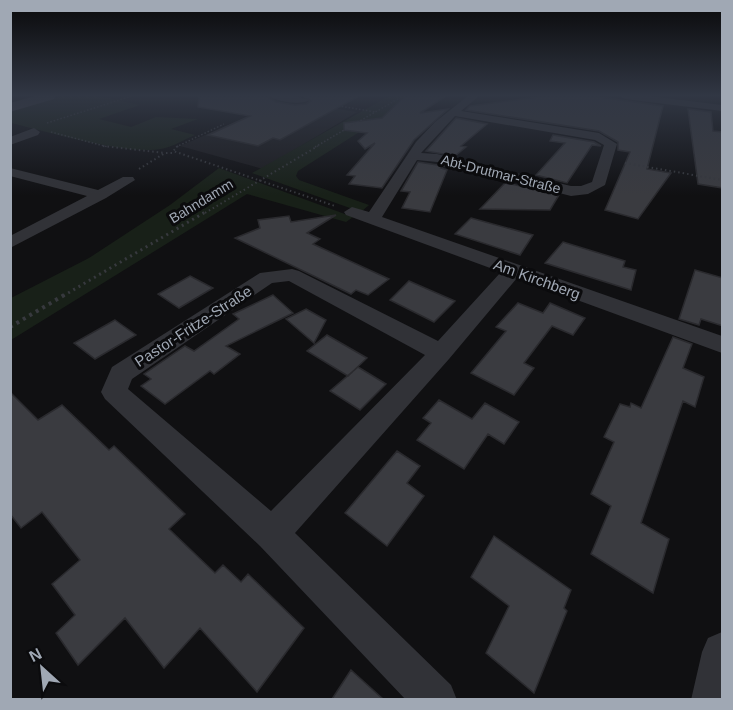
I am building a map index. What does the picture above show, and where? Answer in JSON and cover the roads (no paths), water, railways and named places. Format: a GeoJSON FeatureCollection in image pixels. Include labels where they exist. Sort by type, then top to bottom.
{"type":"FeatureCollection","features":[{"type":"Feature","properties":{"kind":"street"},"geometry":{"type":"LineString","coordinates":[[10,141],[36,129]]}},
{"type":"Feature","properties":{"kind":"street"},"geometry":{"type":"LineString","coordinates":[[372,219],[383,207],[418,148],[434,129]]}},
{"type":"Feature","properties":{"kind":"street","name":"Abt-Drutmar-Straße"},"geometry":{"type":"LineString","coordinates":[[415,156],[437,158],[571,191],[583,191],[598,185],[611,144],[599,137],[554,129]]}},
{"type":"Feature","properties":{"kind":"street"},"geometry":{"type":"LineString","coordinates":[[10,172],[101,195]]}},
{"type":"Feature","properties":{"kind":"street"},"geometry":{"type":"LineString","coordinates":[[10,243],[128,180]]}},
{"type":"Feature","properties":{"kind":"street","name":"Am Kirchberg"},"geometry":{"type":"LineString","coordinates":[[352,212],[723,345]]}},
{"type":"Feature","properties":{"kind":"street"},"geometry":{"type":"LineString","coordinates":[[272,534],[441,353],[514,270]]}},
{"type":"Feature","properties":{"kind":"street","name":"Pastor-Fritze-Straße"},"geometry":{"type":"LineString","coordinates":[[436,699],[272,534],[114,392],[121,374],[267,277],[292,275],[441,353]]}},
{"type":"Feature","properties":{"kind":"street"},"geometry":{"type":"LineString","coordinates":[[712,699],[723,652]]}}]}
